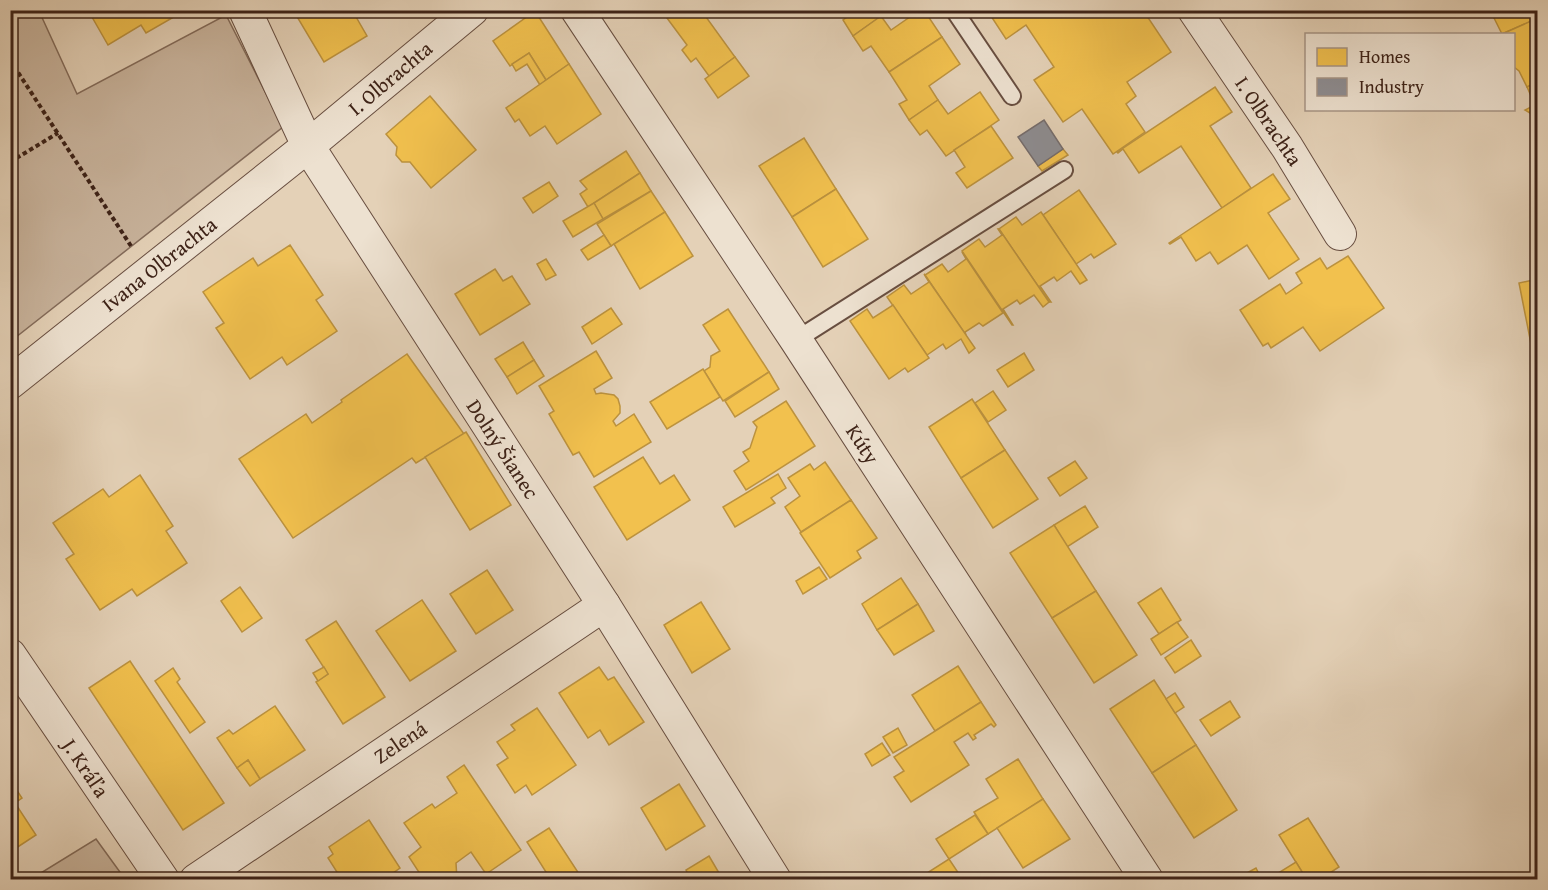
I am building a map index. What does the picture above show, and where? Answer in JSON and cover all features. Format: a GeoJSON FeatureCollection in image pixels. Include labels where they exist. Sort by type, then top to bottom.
{"type":"FeatureCollection","features":[{"type":"Feature","properties":{"kind":"street","name":"Dolný Šianec"},"geometry":{"type":"LineString","coordinates":[[245,10],[308,146],[604,605],[775,879]]}},
{"type":"Feature","properties":{"kind":"street","name":"I. Olbrachta"},"geometry":{"type":"LineString","coordinates":[[308,146],[472,10]]}},
{"type":"Feature","properties":{"kind":"street","name":"Kúty"},"geometry":{"type":"LineString","coordinates":[[577,10],[796,340],[1147,879]]}},
{"type":"Feature","properties":{"kind":"street","name":"I. Olbrachta"},"geometry":{"type":"LineString","coordinates":[[1194,10],[1287,147],[1340,234]]}},
{"type":"Feature","properties":{"kind":"street","name":"Ivana Olbrachta"},"geometry":{"type":"LineString","coordinates":[[10,383],[308,146]]}},
{"type":"Feature","properties":{"kind":"street","name":"Zelená"},"geometry":{"type":"LineString","coordinates":[[196,879],[604,605]]}},
{"type":"Feature","properties":{"kind":"street","name":"J. Kráľa"},"geometry":{"type":"LineString","coordinates":[[15,674],[163,879]]}},
{"type":"Feature","properties":{"kind":"lane"},"geometry":{"type":"LineString","coordinates":[[954,10],[1012,96]]}},
{"type":"Feature","properties":{"kind":"lane"},"geometry":{"type":"LineString","coordinates":[[796,340],[1064,170]]}},
{"type":"Feature","properties":{"kind":"path"},"geometry":{"type":"LineString","coordinates":[[10,60],[149,273]]}},
{"type":"Feature","properties":{"kind":"path"},"geometry":{"type":"LineString","coordinates":[[10,162],[58,133]]}},
{"type":"Feature","properties":{"kind":"shaded area"},"geometry":{"type":"Polygon","coordinates":[[[11,11],[39,11],[77,94],[226,15],[283,127],[11,341],[11,11]]]}},
{"type":"Feature","properties":{"kind":"shaded area"},"geometry":{"type":"Polygon","coordinates":[[[96,839],[125,879],[31,879],[96,839]]]}},
{"type":"Feature","properties":{"kind":"building: Homes"},"geometry":{"type":"Polygon","coordinates":[[[88,10],[186,10],[146,33],[141,25],[108,45],[88,10]]]}},
{"type":"Feature","properties":{"kind":"building: Homes"},"geometry":{"type":"Polygon","coordinates":[[[303,10],[352,10],[367,36],[324,62],[296,15],[303,10]]]}},
{"type":"Feature","properties":{"kind":"building: Homes"},"geometry":{"type":"Polygon","coordinates":[[[661,10],[701,10],[735,57],[709,76],[696,58],[691,62],[682,50],[687,45],[661,10]]]}},
{"type":"Feature","properties":{"kind":"building: Homes"},"geometry":{"type":"Polygon","coordinates":[[[847,10],[878,10],[881,16],[853,36],[843,20],[850,15],[847,10]]]}},
{"type":"Feature","properties":{"kind":"building: Homes"},"geometry":{"type":"Polygon","coordinates":[[[920,10],[924,10],[942,37],[889,72],[871,46],[863,51],[853,36],[881,16],[891,30],[920,10]]]}},
{"type":"Feature","properties":{"kind":"building: Homes"},"geometry":{"type":"Polygon","coordinates":[[[987,10],[1143,10],[1171,52],[1127,82],[1136,96],[1126,104],[1145,132],[1113,154],[1082,109],[1063,122],[1034,80],[1054,67],[1026,25],[1006,39],[987,10]]]}},
{"type":"Feature","properties":{"kind":"building: Homes"},"geometry":{"type":"Polygon","coordinates":[[[1483,10],[1538,10],[1538,18],[1504,33],[1502,33],[1494,18],[1483,10]]]}},
{"type":"Feature","properties":{"kind":"building: Homes"},"geometry":{"type":"Polygon","coordinates":[[[535,11],[569,64],[546,80],[529,53],[510,66],[493,41],[535,11]]]}},
{"type":"Feature","properties":{"kind":"building: Homes"},"geometry":{"type":"Polygon","coordinates":[[[1538,18],[1538,82],[1527,87],[1515,68],[1515,33],[1504,33],[1538,18]]]}},
{"type":"Feature","properties":{"kind":"building: Homes"},"geometry":{"type":"Polygon","coordinates":[[[942,37],[960,64],[929,86],[938,100],[909,120],[899,104],[907,100],[889,72],[942,37]]]}},
{"type":"Feature","properties":{"kind":"building: Homes"},"geometry":{"type":"Polygon","coordinates":[[[529,53],[546,80],[540,85],[527,64],[516,71],[512,64],[529,53]]]}},
{"type":"Feature","properties":{"kind":"building: Homes"},"geometry":{"type":"Polygon","coordinates":[[[735,57],[749,76],[718,98],[705,79],[735,57]]]}},
{"type":"Feature","properties":{"kind":"building: Homes"},"geometry":{"type":"Polygon","coordinates":[[[569,64],[601,114],[557,144],[545,126],[530,136],[519,119],[515,122],[506,108],[569,64]]]}},
{"type":"Feature","properties":{"kind":"building: Homes"},"geometry":{"type":"Polygon","coordinates":[[[1538,82],[1538,118],[1525,110],[1535,105],[1527,87],[1538,82]]]}},
{"type":"Feature","properties":{"kind":"building: Homes"},"geometry":{"type":"Polygon","coordinates":[[[1215,87],[1232,112],[1210,126],[1251,188],[1222,208],[1181,146],[1139,173],[1123,149],[1117,152],[1215,87]]]}},
{"type":"Feature","properties":{"kind":"building: Homes"},"geometry":{"type":"Polygon","coordinates":[[[980,92],[999,120],[946,156],[927,130],[920,135],[909,120],[938,100],[948,114],[980,92]]]}},
{"type":"Feature","properties":{"kind":"building: Homes"},"geometry":{"type":"Polygon","coordinates":[[[430,96],[476,150],[431,188],[410,162],[402,162],[396,155],[397,147],[386,134],[430,96]]]}},
{"type":"Feature","properties":{"kind":"building: Homes"},"geometry":{"type":"Polygon","coordinates":[[[991,126],[1013,158],[967,188],[956,173],[965,167],[954,150],[991,126]]]}},
{"type":"Feature","properties":{"kind":"building: Homes"},"geometry":{"type":"Polygon","coordinates":[[[804,138],[836,189],[792,217],[759,166],[804,138]]]}},
{"type":"Feature","properties":{"kind":"building: Homes"},"geometry":{"type":"Polygon","coordinates":[[[1063,149],[1068,155],[1042,171],[1038,166],[1063,149]]]}},
{"type":"Feature","properties":{"kind":"building: Homes"},"geometry":{"type":"Polygon","coordinates":[[[626,151],[640,173],[588,207],[580,194],[587,189],[580,181],[626,151]]]}},
{"type":"Feature","properties":{"kind":"building: Homes"},"geometry":{"type":"Polygon","coordinates":[[[640,173],[651,191],[603,219],[594,203],[640,173]]]}},
{"type":"Feature","properties":{"kind":"building: Homes"},"geometry":{"type":"Polygon","coordinates":[[[1273,174],[1290,199],[1268,213],[1299,259],[1269,279],[1247,245],[1218,264],[1210,252],[1196,261],[1181,237],[1169,243],[1273,174]]]}},
{"type":"Feature","properties":{"kind":"building: Homes"},"geometry":{"type":"Polygon","coordinates":[[[549,182],[558,196],[533,213],[523,198],[549,182]]]}},
{"type":"Feature","properties":{"kind":"building: Homes"},"geometry":{"type":"Polygon","coordinates":[[[836,189],[868,239],[823,267],[792,217],[836,189]]]}},
{"type":"Feature","properties":{"kind":"building: Homes"},"geometry":{"type":"Polygon","coordinates":[[[1079,190],[1116,244],[1094,258],[1091,254],[1076,264],[1043,215],[1079,190]]]}},
{"type":"Feature","properties":{"kind":"building: Homes"},"geometry":{"type":"Polygon","coordinates":[[[651,191],[665,212],[611,246],[597,224],[651,191]]]}},
{"type":"Feature","properties":{"kind":"building: Homes"},"geometry":{"type":"Polygon","coordinates":[[[594,203],[603,219],[573,237],[563,221],[594,203]]]}},
{"type":"Feature","properties":{"kind":"building: Homes"},"geometry":{"type":"Polygon","coordinates":[[[665,212],[693,256],[640,289],[614,244],[665,212]]]}},
{"type":"Feature","properties":{"kind":"building: Homes"},"geometry":{"type":"Polygon","coordinates":[[[1041,212],[1087,280],[1080,284],[1071,271],[1057,281],[1054,277],[1040,286],[1051,302],[999,229],[1016,217],[1022,225],[1041,212]]]}},
{"type":"Feature","properties":{"kind":"building: Homes"},"geometry":{"type":"Polygon","coordinates":[[[998,229],[1049,302],[1043,307],[1034,295],[1020,304],[1017,300],[1003,309],[1013,325],[962,251],[979,239],[985,247],[1002,235],[998,229]]]}},
{"type":"Feature","properties":{"kind":"building: Homes"},"geometry":{"type":"Polygon","coordinates":[[[604,235],[611,246],[588,260],[581,250],[604,235]]]}},
{"type":"Feature","properties":{"kind":"building: Homes"},"geometry":{"type":"Polygon","coordinates":[[[290,245],[323,295],[316,300],[337,331],[287,365],[282,357],[250,379],[216,328],[224,323],[203,292],[253,258],[258,266],[290,245]]]}},
{"type":"Feature","properties":{"kind":"building: Homes"},"geometry":{"type":"Polygon","coordinates":[[[962,252],[1003,313],[983,326],[979,323],[965,332],[966,335],[925,275],[942,264],[948,272],[966,259],[962,252]]]}},
{"type":"Feature","properties":{"kind":"building: Homes"},"geometry":{"type":"Polygon","coordinates":[[[1348,256],[1384,308],[1320,351],[1303,327],[1271,348],[1268,343],[1263,346],[1240,310],[1280,284],[1286,294],[1302,283],[1296,273],[1320,258],[1327,269],[1348,256]]]}},
{"type":"Feature","properties":{"kind":"building: Homes"},"geometry":{"type":"Polygon","coordinates":[[[546,259],[556,275],[546,280],[537,264],[546,259]]]}},
{"type":"Feature","properties":{"kind":"building: Homes"},"geometry":{"type":"Polygon","coordinates":[[[495,269],[503,281],[512,276],[530,304],[480,335],[455,294],[495,269]]]}},
{"type":"Feature","properties":{"kind":"building: Homes"},"geometry":{"type":"Polygon","coordinates":[[[924,274],[975,348],[969,353],[961,339],[946,349],[943,344],[927,355],[887,297],[904,285],[911,294],[929,282],[924,274]]]}},
{"type":"Feature","properties":{"kind":"building: Homes"},"geometry":{"type":"Polygon","coordinates":[[[1538,279],[1538,353],[1533,354],[1519,283],[1538,279]]]}},
{"type":"Feature","properties":{"kind":"building: Homes"},"geometry":{"type":"Polygon","coordinates":[[[893,305],[929,358],[908,372],[905,368],[889,379],[850,321],[867,309],[873,318],[893,305]]]}},
{"type":"Feature","properties":{"kind":"building: Homes"},"geometry":{"type":"Polygon","coordinates":[[[611,308],[622,324],[592,344],[582,327],[611,308]]]}},
{"type":"Feature","properties":{"kind":"building: Homes"},"geometry":{"type":"Polygon","coordinates":[[[728,309],[769,372],[723,401],[704,371],[710,367],[711,356],[720,351],[703,325],[728,309]]]}},
{"type":"Feature","properties":{"kind":"building: Homes"},"geometry":{"type":"Polygon","coordinates":[[[523,342],[534,360],[507,377],[495,359],[523,342]]]}},
{"type":"Feature","properties":{"kind":"building: Homes"},"geometry":{"type":"Polygon","coordinates":[[[596,351],[612,378],[594,389],[596,394],[614,395],[620,406],[620,413],[613,421],[616,426],[634,414],[651,442],[594,477],[579,452],[573,455],[549,414],[554,411],[539,386],[596,351]]]}},
{"type":"Feature","properties":{"kind":"building: Homes"},"geometry":{"type":"Polygon","coordinates":[[[1024,353],[1034,370],[1008,387],[997,370],[1024,353]]]}},
{"type":"Feature","properties":{"kind":"building: Homes"},"geometry":{"type":"Polygon","coordinates":[[[407,354],[464,434],[416,463],[412,458],[293,538],[239,459],[306,414],[312,423],[407,354]]]}},
{"type":"Feature","properties":{"kind":"building: Homes"},"geometry":{"type":"Polygon","coordinates":[[[534,360],[544,376],[517,394],[507,377],[534,360]]]}},
{"type":"Feature","properties":{"kind":"building: Homes"},"geometry":{"type":"Polygon","coordinates":[[[703,369],[720,397],[667,429],[650,402],[703,369]]]}},
{"type":"Feature","properties":{"kind":"building: Homes"},"geometry":{"type":"Polygon","coordinates":[[[769,372],[779,389],[735,417],[725,401],[769,372]]]}},
{"type":"Feature","properties":{"kind":"building: Homes"},"geometry":{"type":"Polygon","coordinates":[[[993,391],[1006,410],[988,422],[975,403],[993,391]]]}},
{"type":"Feature","properties":{"kind":"building: Homes"},"geometry":{"type":"Polygon","coordinates":[[[972,399],[1005,450],[961,478],[929,427],[972,399]]]}},
{"type":"Feature","properties":{"kind":"building: Homes"},"geometry":{"type":"Polygon","coordinates":[[[786,401],[815,446],[746,490],[734,471],[749,461],[743,452],[750,448],[757,427],[753,422],[786,401]]]}},
{"type":"Feature","properties":{"kind":"building: Homes"},"geometry":{"type":"Polygon","coordinates":[[[466,432],[511,505],[470,530],[425,457],[466,432]]]}},
{"type":"Feature","properties":{"kind":"building: Homes"},"geometry":{"type":"Polygon","coordinates":[[[1005,450],[1038,499],[993,528],[961,478],[1005,450]]]}},
{"type":"Feature","properties":{"kind":"building: Homes"},"geometry":{"type":"Polygon","coordinates":[[[643,457],[660,484],[674,475],[690,500],[627,540],[594,487],[643,457]]]}},
{"type":"Feature","properties":{"kind":"building: Homes"},"geometry":{"type":"Polygon","coordinates":[[[1075,461],[1087,478],[1060,496],[1048,478],[1075,461]]]}},
{"type":"Feature","properties":{"kind":"building: Homes"},"geometry":{"type":"Polygon","coordinates":[[[825,462],[851,500],[801,532],[785,507],[800,496],[788,478],[810,464],[814,470],[825,462]]]}},
{"type":"Feature","properties":{"kind":"building: Homes"},"geometry":{"type":"Polygon","coordinates":[[[778,474],[786,488],[771,498],[775,503],[735,527],[723,507],[778,474]]]}},
{"type":"Feature","properties":{"kind":"building: Homes"},"geometry":{"type":"Polygon","coordinates":[[[140,475],[173,526],[166,531],[187,563],[137,596],[132,589],[100,610],[66,559],[74,554],[53,523],[103,489],[109,497],[140,475]]]}},
{"type":"Feature","properties":{"kind":"building: Homes"},"geometry":{"type":"Polygon","coordinates":[[[851,500],[877,538],[857,551],[861,558],[830,578],[800,533],[851,500]]]}},
{"type":"Feature","properties":{"kind":"building: Homes"},"geometry":{"type":"Polygon","coordinates":[[[1085,506],[1098,527],[1067,547],[1054,525],[1085,506]]]}},
{"type":"Feature","properties":{"kind":"building: Homes"},"geometry":{"type":"Polygon","coordinates":[[[1054,525],[1096,591],[1052,618],[1010,553],[1054,525]]]}},
{"type":"Feature","properties":{"kind":"building: Homes"},"geometry":{"type":"Polygon","coordinates":[[[819,567],[827,579],[803,594],[796,581],[819,567]]]}},
{"type":"Feature","properties":{"kind":"building: Homes"},"geometry":{"type":"Polygon","coordinates":[[[487,570],[513,610],[476,634],[450,594],[487,570]]]}},
{"type":"Feature","properties":{"kind":"building: Homes"},"geometry":{"type":"Polygon","coordinates":[[[901,578],[918,604],[877,630],[862,604],[901,578]]]}},
{"type":"Feature","properties":{"kind":"building: Homes"},"geometry":{"type":"Polygon","coordinates":[[[240,587],[262,618],[242,632],[221,601],[240,587]]]}},
{"type":"Feature","properties":{"kind":"building: Homes"},"geometry":{"type":"Polygon","coordinates":[[[1161,588],[1181,620],[1159,634],[1138,603],[1161,588]]]}},
{"type":"Feature","properties":{"kind":"building: Homes"},"geometry":{"type":"Polygon","coordinates":[[[1096,591],[1137,655],[1094,683],[1052,618],[1096,591]]]}},
{"type":"Feature","properties":{"kind":"building: Homes"},"geometry":{"type":"Polygon","coordinates":[[[422,600],[456,651],[410,681],[376,631],[422,600]]]}},
{"type":"Feature","properties":{"kind":"building: Homes"},"geometry":{"type":"Polygon","coordinates":[[[701,602],[730,649],[692,673],[664,625],[701,602]]]}},
{"type":"Feature","properties":{"kind":"building: Homes"},"geometry":{"type":"Polygon","coordinates":[[[918,604],[934,631],[894,655],[877,630],[918,604]]]}},
{"type":"Feature","properties":{"kind":"building: Homes"},"geometry":{"type":"Polygon","coordinates":[[[336,621],[385,697],[343,724],[316,682],[328,674],[306,640],[336,621]]]}},
{"type":"Feature","properties":{"kind":"building: Homes"},"geometry":{"type":"Polygon","coordinates":[[[1177,622],[1188,637],[1161,655],[1151,639],[1177,622]]]}},
{"type":"Feature","properties":{"kind":"building: Homes"},"geometry":{"type":"Polygon","coordinates":[[[1191,640],[1201,656],[1175,673],[1165,658],[1191,640]]]}},
{"type":"Feature","properties":{"kind":"building: Homes"},"geometry":{"type":"Polygon","coordinates":[[[130,661],[224,803],[183,830],[89,688],[130,661]]]}},
{"type":"Feature","properties":{"kind":"building: Homes"},"geometry":{"type":"Polygon","coordinates":[[[958,666],[981,702],[935,731],[912,695],[958,666]]]}},
{"type":"Feature","properties":{"kind":"building: Homes"},"geometry":{"type":"Polygon","coordinates":[[[324,667],[328,674],[318,681],[313,673],[324,667]]]}},
{"type":"Feature","properties":{"kind":"building: Homes"},"geometry":{"type":"Polygon","coordinates":[[[599,667],[608,680],[614,677],[644,722],[609,745],[600,730],[588,738],[559,693],[599,667]]]}},
{"type":"Feature","properties":{"kind":"building: Homes"},"geometry":{"type":"Polygon","coordinates":[[[173,668],[180,679],[177,682],[205,722],[190,733],[155,681],[173,668]]]}},
{"type":"Feature","properties":{"kind":"building: Homes"},"geometry":{"type":"Polygon","coordinates":[[[1154,680],[1196,745],[1152,773],[1110,709],[1154,680]]]}},
{"type":"Feature","properties":{"kind":"building: Homes"},"geometry":{"type":"Polygon","coordinates":[[[1175,693],[1184,707],[1175,713],[1166,699],[1175,693]]]}},
{"type":"Feature","properties":{"kind":"building: Homes"},"geometry":{"type":"Polygon","coordinates":[[[1230,701],[1240,717],[1211,736],[1200,720],[1230,701]]]}},
{"type":"Feature","properties":{"kind":"building: Homes"},"geometry":{"type":"Polygon","coordinates":[[[981,702],[996,725],[994,727],[991,724],[974,735],[976,738],[973,740],[968,733],[954,742],[969,765],[911,802],[894,777],[904,771],[894,757],[981,702]]]}},
{"type":"Feature","properties":{"kind":"building: Homes"},"geometry":{"type":"Polygon","coordinates":[[[275,706],[305,750],[260,779],[248,760],[237,768],[217,738],[229,730],[233,734],[275,706]]]}},
{"type":"Feature","properties":{"kind":"building: Homes"},"geometry":{"type":"Polygon","coordinates":[[[537,708],[576,765],[532,795],[526,785],[515,793],[497,765],[508,758],[497,742],[515,730],[511,725],[537,708]]]}},
{"type":"Feature","properties":{"kind":"building: Homes"},"geometry":{"type":"Polygon","coordinates":[[[898,728],[907,745],[893,753],[883,737],[898,728]]]}},
{"type":"Feature","properties":{"kind":"building: Homes"},"geometry":{"type":"Polygon","coordinates":[[[882,743],[890,755],[872,766],[865,754],[882,743]]]}},
{"type":"Feature","properties":{"kind":"building: Homes"},"geometry":{"type":"Polygon","coordinates":[[[1196,745],[1237,810],[1194,838],[1152,773],[1196,745]]]}},
{"type":"Feature","properties":{"kind":"building: Homes"},"geometry":{"type":"Polygon","coordinates":[[[1018,759],[1043,799],[988,834],[974,812],[998,798],[986,779],[1018,759]]]}},
{"type":"Feature","properties":{"kind":"building: Homes"},"geometry":{"type":"Polygon","coordinates":[[[248,760],[260,779],[250,786],[237,768],[248,760]]]}},
{"type":"Feature","properties":{"kind":"building: Homes"},"geometry":{"type":"Polygon","coordinates":[[[464,765],[521,850],[486,874],[471,852],[456,863],[457,880],[424,880],[409,857],[421,847],[404,823],[432,804],[435,808],[457,793],[447,777],[464,765]]]}},
{"type":"Feature","properties":{"kind":"building: Homes"},"geometry":{"type":"Polygon","coordinates":[[[10,780],[22,798],[15,803],[36,835],[10,852],[10,780]]]}},
{"type":"Feature","properties":{"kind":"building: Homes"},"geometry":{"type":"Polygon","coordinates":[[[679,784],[705,826],[666,850],[641,808],[679,784]]]}},
{"type":"Feature","properties":{"kind":"building: Homes"},"geometry":{"type":"Polygon","coordinates":[[[1043,799],[1070,839],[1023,868],[997,828],[1043,799]]]}},
{"type":"Feature","properties":{"kind":"building: Homes"},"geometry":{"type":"Polygon","coordinates":[[[975,815],[988,834],[949,859],[936,839],[975,815]]]}},
{"type":"Feature","properties":{"kind":"building: Homes"},"geometry":{"type":"Polygon","coordinates":[[[1308,818],[1339,867],[1319,880],[1307,880],[1279,835],[1308,818]]]}},
{"type":"Feature","properties":{"kind":"building: Homes"},"geometry":{"type":"Polygon","coordinates":[[[369,820],[400,868],[383,880],[362,880],[357,873],[348,880],[342,880],[328,858],[333,854],[329,847],[369,820]]]}},
{"type":"Feature","properties":{"kind":"building: Homes"},"geometry":{"type":"Polygon","coordinates":[[[549,828],[583,880],[551,880],[527,842],[549,828]]]}},
{"type":"Feature","properties":{"kind":"building: Homes"},"geometry":{"type":"Polygon","coordinates":[[[709,856],[719,873],[707,880],[691,880],[686,870],[709,856]]]}},
{"type":"Feature","properties":{"kind":"building: Homes"},"geometry":{"type":"Polygon","coordinates":[[[949,859],[963,880],[916,880],[949,859]]]}},
{"type":"Feature","properties":{"kind":"building: Homes"},"geometry":{"type":"Polygon","coordinates":[[[1296,862],[1307,880],[1267,880],[1296,862]]]}},
{"type":"Feature","properties":{"kind":"building: Homes"},"geometry":{"type":"Polygon","coordinates":[[[1256,868],[1262,880],[1234,880],[1256,868]]]}},
{"type":"Feature","properties":{"kind":"building: Industry"},"geometry":{"type":"Polygon","coordinates":[[[1044,120],[1063,149],[1038,166],[1018,137],[1044,120]]]}}]}
